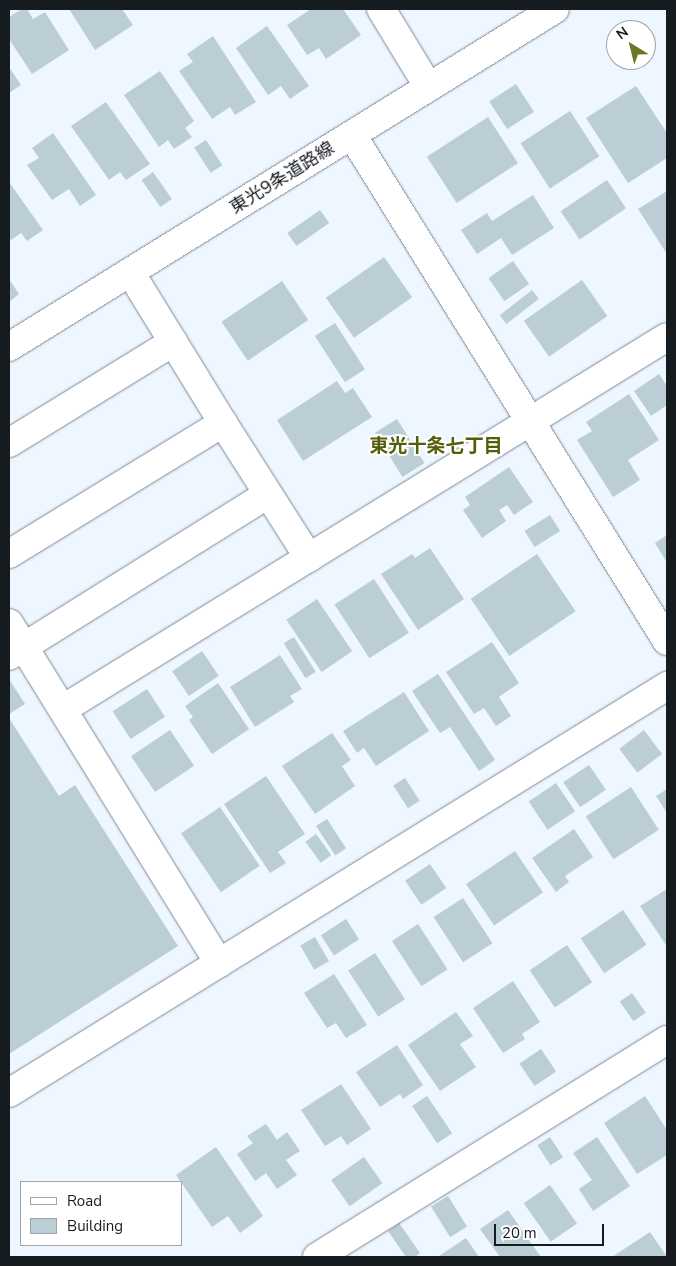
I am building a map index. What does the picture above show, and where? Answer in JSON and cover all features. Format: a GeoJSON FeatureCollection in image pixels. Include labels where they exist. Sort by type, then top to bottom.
{"type":"FeatureCollection","features":[{"type":"Feature","properties":{"kind":"street"},"geometry":{"type":"LineString","coordinates":[[381,9],[428,86]]}},
{"type":"Feature","properties":{"kind":"street","name":"東光9条道路線"},"geometry":{"type":"LineString","coordinates":[[9,346],[555,9]]}},
{"type":"Feature","properties":{"kind":"street"},"geometry":{"type":"LineString","coordinates":[[352,135],[667,641]]}},
{"type":"Feature","properties":{"kind":"street"},"geometry":{"type":"LineString","coordinates":[[130,272],[309,558]]}},
{"type":"Feature","properties":{"kind":"street"},"geometry":{"type":"LineString","coordinates":[[63,709],[667,337]]}},
{"type":"Feature","properties":{"kind":"street"},"geometry":{"type":"LineString","coordinates":[[9,443],[173,342]]}},
{"type":"Feature","properties":{"kind":"street"},"geometry":{"type":"LineString","coordinates":[[9,554],[223,423]]}},
{"type":"Feature","properties":{"kind":"street"},"geometry":{"type":"LineString","coordinates":[[16,651],[268,494]]}},
{"type":"Feature","properties":{"kind":"street"},"geometry":{"type":"LineString","coordinates":[[9,623],[16,651],[63,709],[219,962]]}},
{"type":"Feature","properties":{"kind":"street"},"geometry":{"type":"LineString","coordinates":[[9,1093],[667,686]]}},
{"type":"Feature","properties":{"kind":"street"},"geometry":{"type":"LineString","coordinates":[[317,1257],[667,1040]]}},
{"type":"Feature","properties":{"kind":"building"},"geometry":{"type":"Polygon","coordinates":[[[22,9],[27,9],[33,19],[45,12],[69,50],[32,74],[9,39],[9,17],[22,9]]]}},
{"type":"Feature","properties":{"kind":"building"},"geometry":{"type":"Polygon","coordinates":[[[69,9],[122,9],[133,25],[95,50],[69,9]]]}},
{"type":"Feature","properties":{"kind":"building"},"geometry":{"type":"Polygon","coordinates":[[[311,9],[343,9],[361,35],[326,59],[319,48],[307,55],[287,25],[311,9]]]}},
{"type":"Feature","properties":{"kind":"building"},"geometry":{"type":"Polygon","coordinates":[[[267,26],[309,86],[290,99],[281,86],[268,95],[236,48],[267,26]]]}},
{"type":"Feature","properties":{"kind":"building"},"geometry":{"type":"Polygon","coordinates":[[[213,36],[256,102],[235,115],[230,107],[212,119],[179,71],[193,62],[187,54],[213,36]]]}},
{"type":"Feature","properties":{"kind":"building"},"geometry":{"type":"Polygon","coordinates":[[[9,67],[21,85],[9,93],[9,67]]]}},
{"type":"Feature","properties":{"kind":"building"},"geometry":{"type":"Polygon","coordinates":[[[160,71],[194,121],[185,128],[192,137],[174,149],[168,140],[159,147],[124,95],[160,71]]]}},
{"type":"Feature","properties":{"kind":"building"},"geometry":{"type":"Polygon","coordinates":[[[516,84],[534,112],[507,129],[489,101],[516,84]]]}},
{"type":"Feature","properties":{"kind":"building"},"geometry":{"type":"Polygon","coordinates":[[[636,86],[667,133],[667,158],[628,183],[586,118],[636,86]]]}},
{"type":"Feature","properties":{"kind":"building"},"geometry":{"type":"Polygon","coordinates":[[[106,102],[150,164],[126,180],[120,172],[109,180],[71,126],[106,102]]]}},
{"type":"Feature","properties":{"kind":"building"},"geometry":{"type":"Polygon","coordinates":[[[570,111],[599,156],[550,188],[521,143],[570,111]]]}},
{"type":"Feature","properties":{"kind":"building"},"geometry":{"type":"Polygon","coordinates":[[[488,117],[518,163],[457,203],[427,157],[488,117]]]}},
{"type":"Feature","properties":{"kind":"building"},"geometry":{"type":"Polygon","coordinates":[[[53,133],[96,195],[80,206],[69,189],[52,200],[27,165],[39,158],[32,148],[53,133]]]}},
{"type":"Feature","properties":{"kind":"building"},"geometry":{"type":"Polygon","coordinates":[[[206,140],[222,165],[211,173],[194,148],[206,140]]]}},
{"type":"Feature","properties":{"kind":"building"},"geometry":{"type":"Polygon","coordinates":[[[153,172],[172,199],[160,207],[142,180],[153,172]]]}},
{"type":"Feature","properties":{"kind":"building"},"geometry":{"type":"Polygon","coordinates":[[[607,180],[626,208],[580,240],[561,211],[607,180]]]}},
{"type":"Feature","properties":{"kind":"building"},"geometry":{"type":"Polygon","coordinates":[[[9,182],[43,230],[27,241],[21,233],[11,240],[9,237],[9,182]]]}},
{"type":"Feature","properties":{"kind":"building"},"geometry":{"type":"Polygon","coordinates":[[[667,191],[667,254],[638,209],[667,191]]]}},
{"type":"Feature","properties":{"kind":"building"},"geometry":{"type":"Polygon","coordinates":[[[533,195],[554,228],[512,255],[501,238],[477,254],[461,230],[487,213],[492,221],[533,195]]]}},
{"type":"Feature","properties":{"kind":"building"},"geometry":{"type":"Polygon","coordinates":[[[320,210],[329,223],[296,246],[287,233],[320,210]]]}},
{"type":"Feature","properties":{"kind":"building"},"geometry":{"type":"Polygon","coordinates":[[[384,257],[412,297],[354,338],[326,298],[384,257]]]}},
{"type":"Feature","properties":{"kind":"building"},"geometry":{"type":"Polygon","coordinates":[[[513,261],[529,284],[504,301],[488,278],[513,261]]]}},
{"type":"Feature","properties":{"kind":"building"},"geometry":{"type":"Polygon","coordinates":[[[9,279],[19,294],[9,302],[9,279]]]}},
{"type":"Feature","properties":{"kind":"building"},"geometry":{"type":"Polygon","coordinates":[[[582,280],[607,316],[549,357],[524,321],[582,280]]]}},
{"type":"Feature","properties":{"kind":"building"},"geometry":{"type":"Polygon","coordinates":[[[282,281],[308,320],[248,361],[221,322],[282,281]]]}},
{"type":"Feature","properties":{"kind":"building"},"geometry":{"type":"Polygon","coordinates":[[[532,290],[539,299],[506,324],[500,315],[532,290]]]}},
{"type":"Feature","properties":{"kind":"building"},"geometry":{"type":"Polygon","coordinates":[[[335,323],[365,369],[345,382],[315,336],[335,323]]]}},
{"type":"Feature","properties":{"kind":"building"},"geometry":{"type":"Polygon","coordinates":[[[659,374],[667,386],[667,405],[651,416],[634,391],[659,374]]]}},
{"type":"Feature","properties":{"kind":"building"},"geometry":{"type":"Polygon","coordinates":[[[337,381],[345,393],[353,388],[372,417],[303,461],[277,420],[337,381]]]}},
{"type":"Feature","properties":{"kind":"building"},"geometry":{"type":"Polygon","coordinates":[[[629,394],[659,440],[628,460],[640,480],[613,497],[577,440],[592,431],[586,422],[629,394]]]}},
{"type":"Feature","properties":{"kind":"building"},"geometry":{"type":"Polygon","coordinates":[[[397,419],[425,463],[403,477],[375,433],[397,419]]]}},
{"type":"Feature","properties":{"kind":"building"},"geometry":{"type":"Polygon","coordinates":[[[509,467],[533,502],[514,515],[507,505],[499,510],[506,521],[482,538],[463,510],[470,505],[465,497],[509,467]]]}},
{"type":"Feature","properties":{"kind":"building"},"geometry":{"type":"Polygon","coordinates":[[[550,515],[560,531],[535,547],[525,531],[550,515]]]}},
{"type":"Feature","properties":{"kind":"building"},"geometry":{"type":"Polygon","coordinates":[[[667,535],[667,563],[655,543],[667,535]]]}},
{"type":"Feature","properties":{"kind":"building"},"geometry":{"type":"Polygon","coordinates":[[[430,548],[464,599],[418,630],[381,574],[412,554],[415,558],[430,548]]]}},
{"type":"Feature","properties":{"kind":"building"},"geometry":{"type":"Polygon","coordinates":[[[537,554],[576,611],[509,656],[471,599],[537,554]]]}},
{"type":"Feature","properties":{"kind":"building"},"geometry":{"type":"Polygon","coordinates":[[[374,579],[409,633],[369,658],[335,605],[374,579]]]}},
{"type":"Feature","properties":{"kind":"building"},"geometry":{"type":"Polygon","coordinates":[[[317,599],[352,651],[322,672],[286,620],[317,599]]]}},
{"type":"Feature","properties":{"kind":"building"},"geometry":{"type":"Polygon","coordinates":[[[294,637],[316,672],[306,678],[284,643],[294,637]]]}},
{"type":"Feature","properties":{"kind":"building"},"geometry":{"type":"Polygon","coordinates":[[[492,642],[519,683],[499,697],[511,716],[496,726],[484,708],[474,714],[446,672],[492,642]]]}},
{"type":"Feature","properties":{"kind":"building"},"geometry":{"type":"Polygon","coordinates":[[[202,651],[219,676],[189,696],[172,671],[202,651]]]}},
{"type":"Feature","properties":{"kind":"building"},"geometry":{"type":"Polygon","coordinates":[[[280,655],[302,689],[290,696],[294,702],[255,727],[230,687],[280,655]]]}},
{"type":"Feature","properties":{"kind":"building"},"geometry":{"type":"Polygon","coordinates":[[[438,674],[495,760],[479,771],[450,727],[440,733],[412,691],[438,674]]]}},
{"type":"Feature","properties":{"kind":"building"},"geometry":{"type":"Polygon","coordinates":[[[9,679],[25,704],[9,714],[9,679]]]}},
{"type":"Feature","properties":{"kind":"building"},"geometry":{"type":"Polygon","coordinates":[[[218,683],[249,729],[212,754],[189,720],[193,717],[185,706],[218,683]]]}},
{"type":"Feature","properties":{"kind":"building"},"geometry":{"type":"Polygon","coordinates":[[[147,689],[165,717],[131,739],[113,711],[147,689]]]}},
{"type":"Feature","properties":{"kind":"building"},"geometry":{"type":"Polygon","coordinates":[[[404,692],[429,731],[376,766],[364,748],[357,753],[343,731],[404,692]]]}},
{"type":"Feature","properties":{"kind":"building"},"geometry":{"type":"Polygon","coordinates":[[[9,718],[59,796],[75,785],[178,946],[9,1054],[9,718]]]}},
{"type":"Feature","properties":{"kind":"building"},"geometry":{"type":"Polygon","coordinates":[[[170,730],[194,766],[155,792],[131,756],[170,730]]]}},
{"type":"Feature","properties":{"kind":"building"},"geometry":{"type":"Polygon","coordinates":[[[644,730],[662,754],[637,773],[619,749],[644,730]]]}},
{"type":"Feature","properties":{"kind":"building"},"geometry":{"type":"Polygon","coordinates":[[[332,733],[351,760],[342,766],[355,786],[315,814],[282,766],[332,733]]]}},
{"type":"Feature","properties":{"kind":"building"},"geometry":{"type":"Polygon","coordinates":[[[589,765],[606,790],[580,807],[563,782],[589,765]]]}},
{"type":"Feature","properties":{"kind":"building"},"geometry":{"type":"Polygon","coordinates":[[[266,776],[305,834],[278,852],[286,863],[270,873],[224,804],[266,776]]]}},
{"type":"Feature","properties":{"kind":"building"},"geometry":{"type":"Polygon","coordinates":[[[405,778],[420,801],[408,808],[393,786],[405,778]]]}},
{"type":"Feature","properties":{"kind":"building"},"geometry":{"type":"Polygon","coordinates":[[[556,783],[575,811],[548,830],[529,801],[556,783]]]}},
{"type":"Feature","properties":{"kind":"building"},"geometry":{"type":"Polygon","coordinates":[[[631,787],[659,830],[613,859],[586,816],[631,787]]]}},
{"type":"Feature","properties":{"kind":"building"},"geometry":{"type":"Polygon","coordinates":[[[667,789],[667,813],[656,796],[667,789]]]}},
{"type":"Feature","properties":{"kind":"building"},"geometry":{"type":"Polygon","coordinates":[[[220,807],[260,866],[221,892],[181,833],[220,807]]]}},
{"type":"Feature","properties":{"kind":"building"},"geometry":{"type":"Polygon","coordinates":[[[327,819],[346,848],[335,855],[316,826],[327,819]]]}},
{"type":"Feature","properties":{"kind":"building"},"geometry":{"type":"Polygon","coordinates":[[[574,829],[593,857],[565,876],[569,882],[556,892],[532,858],[574,829]]]}},
{"type":"Feature","properties":{"kind":"building"},"geometry":{"type":"Polygon","coordinates":[[[316,834],[331,855],[321,863],[305,842],[316,834]]]}},
{"type":"Feature","properties":{"kind":"building"},"geometry":{"type":"Polygon","coordinates":[[[515,851],[543,892],[494,925],[466,884],[515,851]]]}},
{"type":"Feature","properties":{"kind":"building"},"geometry":{"type":"Polygon","coordinates":[[[430,864],[446,888],[421,905],[405,881],[430,864]]]}},
{"type":"Feature","properties":{"kind":"building"},"geometry":{"type":"Polygon","coordinates":[[[667,889],[667,944],[666,945],[640,906],[667,889]]]}},
{"type":"Feature","properties":{"kind":"building"},"geometry":{"type":"Polygon","coordinates":[[[463,898],[492,943],[463,962],[434,917],[463,898]]]}},
{"type":"Feature","properties":{"kind":"building"},"geometry":{"type":"Polygon","coordinates":[[[623,910],[646,945],[604,973],[581,939],[623,910]]]}},
{"type":"Feature","properties":{"kind":"building"},"geometry":{"type":"Polygon","coordinates":[[[346,919],[359,939],[334,955],[321,935],[346,919]]]}},
{"type":"Feature","properties":{"kind":"building"},"geometry":{"type":"Polygon","coordinates":[[[418,924],[447,969],[421,986],[392,941],[418,924]]]}},
{"type":"Feature","properties":{"kind":"building"},"geometry":{"type":"Polygon","coordinates":[[[315,937],[329,961],[314,970],[300,945],[315,937]]]}},
{"type":"Feature","properties":{"kind":"building"},"geometry":{"type":"Polygon","coordinates":[[[567,945],[592,982],[555,1007],[530,970],[567,945]]]}},
{"type":"Feature","properties":{"kind":"building"},"geometry":{"type":"Polygon","coordinates":[[[375,953],[405,999],[378,1017],[348,970],[375,953]]]}},
{"type":"Feature","properties":{"kind":"building"},"geometry":{"type":"Polygon","coordinates":[[[334,974],[367,1025],[346,1038],[336,1023],[327,1028],[304,993],[334,974]]]}},
{"type":"Feature","properties":{"kind":"building"},"geometry":{"type":"Polygon","coordinates":[[[513,981],[540,1022],[522,1034],[525,1039],[503,1053],[473,1008],[513,981]]]}},
{"type":"Feature","properties":{"kind":"building"},"geometry":{"type":"Polygon","coordinates":[[[632,993],[646,1013],[633,1021],[620,1002],[632,993]]]}},
{"type":"Feature","properties":{"kind":"building"},"geometry":{"type":"Polygon","coordinates":[[[456,1012],[473,1036],[460,1044],[476,1067],[440,1091],[408,1045],[456,1012]]]}},
{"type":"Feature","properties":{"kind":"building"},"geometry":{"type":"Polygon","coordinates":[[[397,1045],[423,1085],[403,1099],[400,1094],[380,1107],[356,1072],[397,1045]]]}},
{"type":"Feature","properties":{"kind":"building"},"geometry":{"type":"Polygon","coordinates":[[[541,1049],[556,1071],[535,1086],[519,1064],[541,1049]]]}},
{"type":"Feature","properties":{"kind":"building"},"geometry":{"type":"Polygon","coordinates":[[[341,1084],[371,1129],[347,1145],[341,1136],[325,1146],[301,1110],[341,1084]]]}},
{"type":"Feature","properties":{"kind":"building"},"geometry":{"type":"Polygon","coordinates":[[[427,1096],[452,1133],[437,1143],[412,1106],[427,1096]]]}},
{"type":"Feature","properties":{"kind":"building"},"geometry":{"type":"Polygon","coordinates":[[[645,1096],[667,1130],[667,1155],[637,1174],[604,1123],[645,1096]]]}},
{"type":"Feature","properties":{"kind":"building"},"geometry":{"type":"Polygon","coordinates":[[[266,1124],[277,1140],[287,1132],[300,1151],[286,1160],[297,1175],[277,1189],[266,1173],[255,1181],[237,1154],[253,1143],[247,1136],[266,1124]]]}},
{"type":"Feature","properties":{"kind":"building"},"geometry":{"type":"Polygon","coordinates":[[[550,1137],[563,1157],[550,1165],[537,1145],[550,1137]]]}},
{"type":"Feature","properties":{"kind":"building"},"geometry":{"type":"Polygon","coordinates":[[[597,1137],[630,1186],[593,1211],[579,1189],[592,1180],[573,1153],[597,1137]]]}},
{"type":"Feature","properties":{"kind":"building"},"geometry":{"type":"Polygon","coordinates":[[[216,1147],[263,1216],[240,1233],[228,1216],[212,1227],[182,1181],[176,1175],[216,1147]]]}},
{"type":"Feature","properties":{"kind":"building"},"geometry":{"type":"Polygon","coordinates":[[[364,1157],[382,1183],[350,1206],[331,1180],[364,1157]]]}},
{"type":"Feature","properties":{"kind":"building"},"geometry":{"type":"Polygon","coordinates":[[[550,1185],[577,1224],[551,1242],[524,1203],[550,1185]]]}},
{"type":"Feature","properties":{"kind":"building"},"geometry":{"type":"Polygon","coordinates":[[[448,1196],[467,1227],[450,1237],[431,1207],[448,1196]]]}},
{"type":"Feature","properties":{"kind":"building"},"geometry":{"type":"Polygon","coordinates":[[[508,1210],[541,1257],[500,1257],[480,1229],[508,1210]]]}},
{"type":"Feature","properties":{"kind":"building"},"geometry":{"type":"Polygon","coordinates":[[[399,1223],[420,1253],[415,1257],[406,1257],[388,1231],[399,1223]]]}},
{"type":"Feature","properties":{"kind":"building"},"geometry":{"type":"Polygon","coordinates":[[[650,1232],[667,1257],[612,1257],[650,1232]]]}},
{"type":"Feature","properties":{"kind":"building"},"geometry":{"type":"Polygon","coordinates":[[[466,1238],[479,1257],[439,1256],[466,1238]]]}},
{"type":"Feature","properties":{"kind":"district","name":"東光十条七丁目"},"geometry":{"type":"Point","coordinates":[436,447]}}]}
